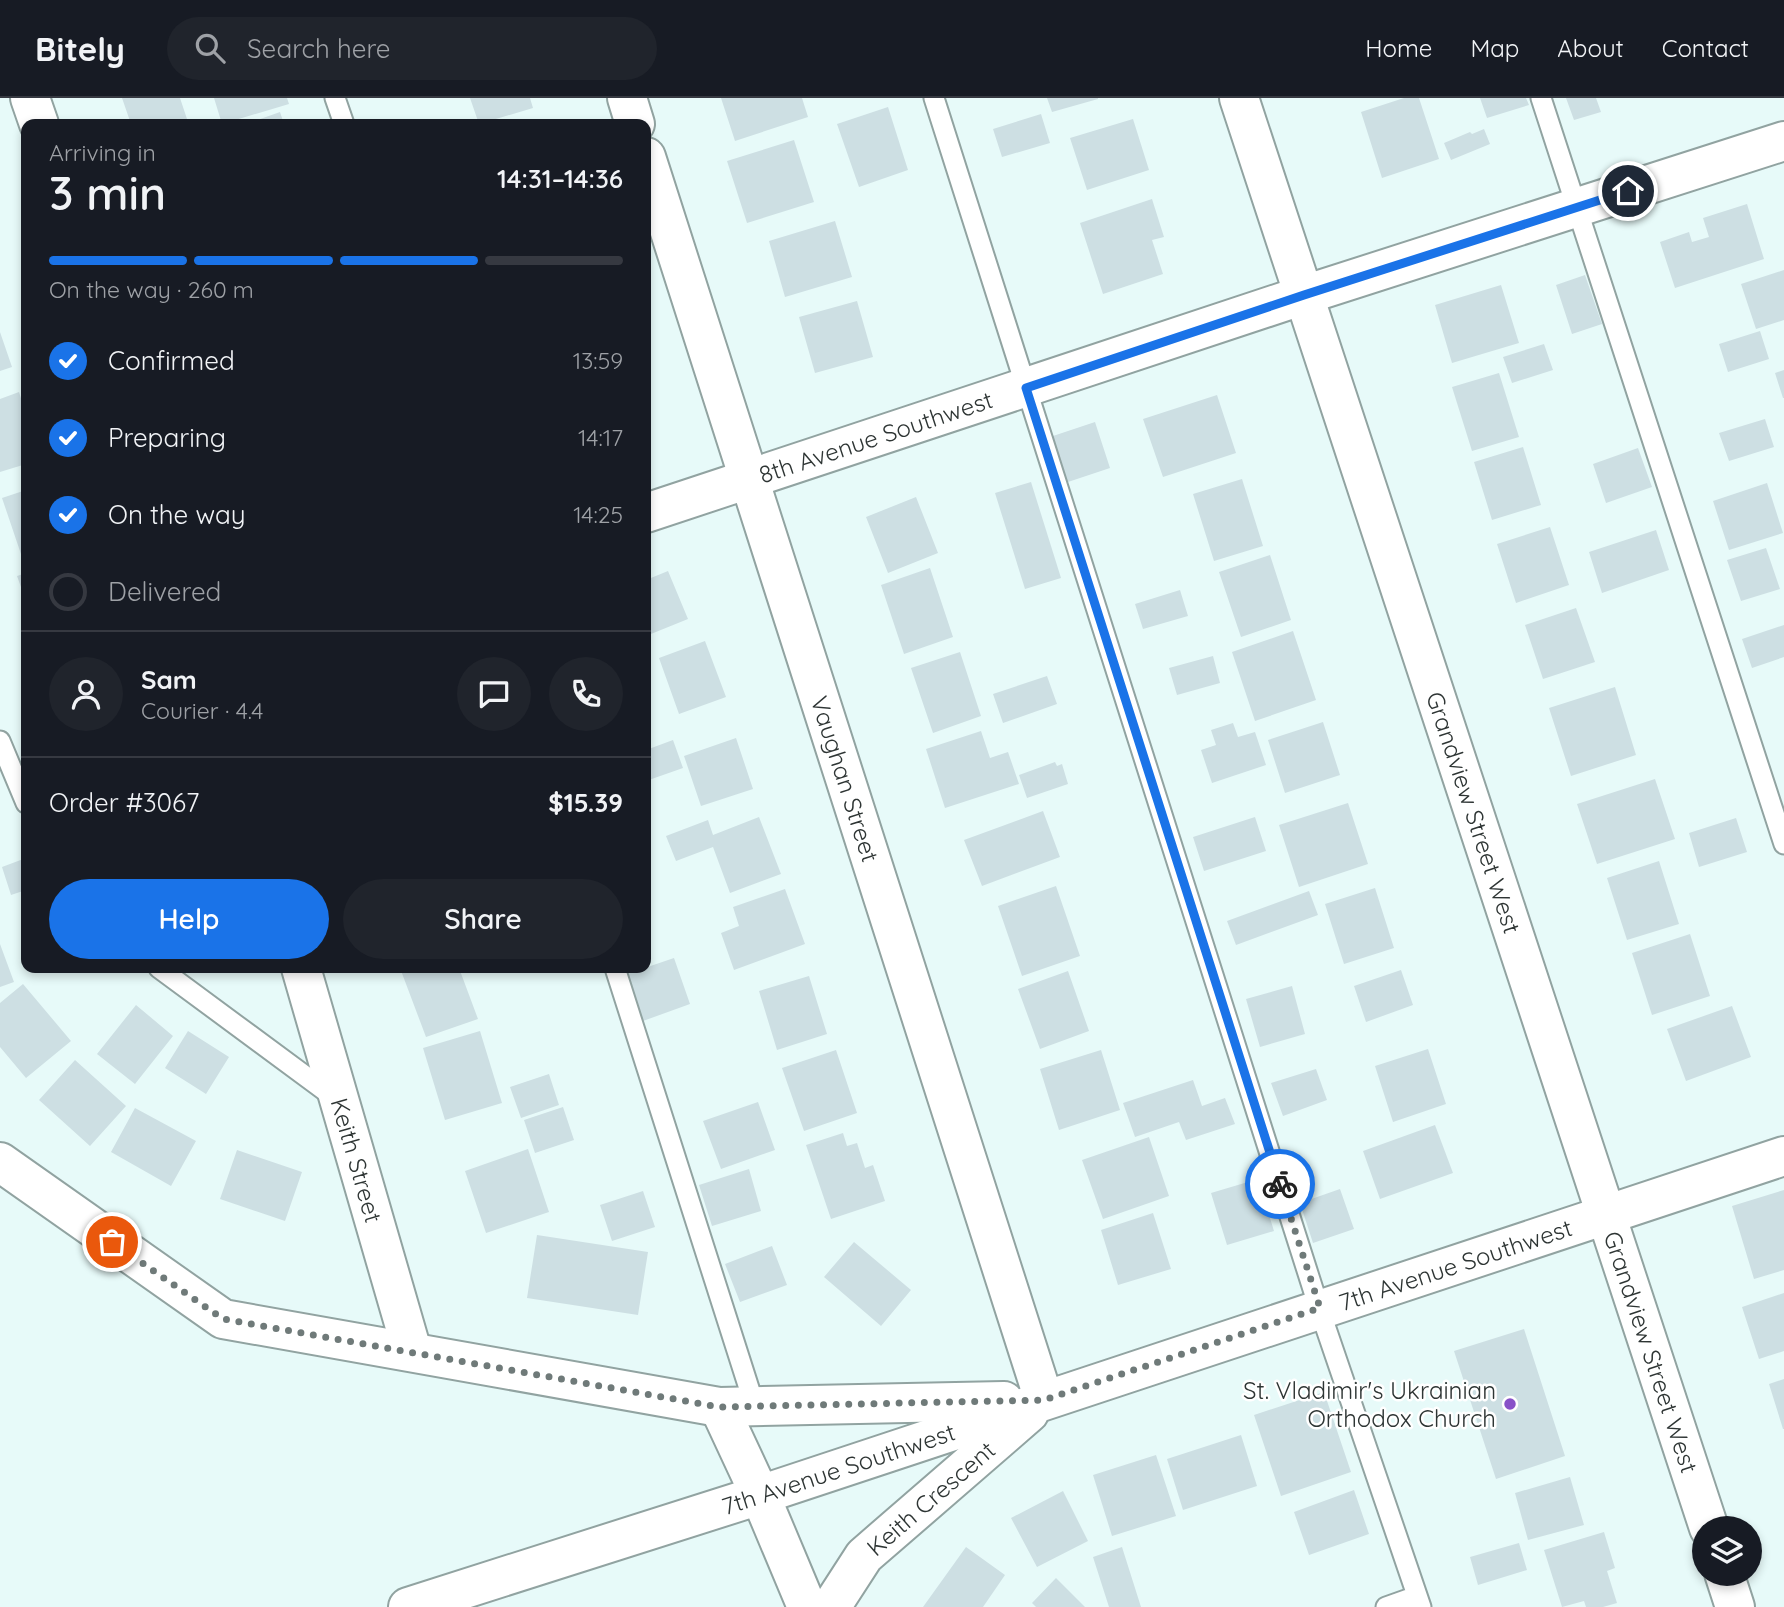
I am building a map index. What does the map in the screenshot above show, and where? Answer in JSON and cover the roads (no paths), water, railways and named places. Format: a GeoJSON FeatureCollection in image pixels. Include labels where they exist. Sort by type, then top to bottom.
{"type":"FeatureCollection","features":[{"type":"Feature","properties":{"kind":"street"},"geometry":{"type":"LineString","coordinates":[[30,98],[37,119]]}},
{"type":"Feature","properties":{"kind":"street"},"geometry":{"type":"LineString","coordinates":[[627,98],[633,119]]}},
{"type":"Feature","properties":{"kind":"street","name":"Grandview Street West"},"geometry":{"type":"LineString","coordinates":[[1239,98],[1705,1516]]}},
{"type":"Feature","properties":{"kind":"street","name":"8th Avenue Southwest"},"geometry":{"type":"LineString","coordinates":[[651,511],[1304,295],[1784,141]]}},
{"type":"Feature","properties":{"kind":"street","name":"Vaughan Street"},"geometry":{"type":"LineString","coordinates":[[651,173],[1044,1400]]}},
{"type":"Feature","properties":{"kind":"street","name":"Keith Street"},"geometry":{"type":"LineString","coordinates":[[302,973],[412,1351]]}},
{"type":"Feature","properties":{"kind":"street","name":"7th Avenue Southwest"},"geometry":{"type":"LineString","coordinates":[[408,1607],[760,1495],[1784,1156]]}},
{"type":"Feature","properties":{"kind":"street"},"geometry":{"type":"LineString","coordinates":[[0,1162],[223,1319],[737,1407],[1044,1400]]}},
{"type":"Feature","properties":{"kind":"street","name":"Keith Crescent"},"geometry":{"type":"LineString","coordinates":[[831,1607],[864,1556],[1044,1400]]}},
{"type":"Feature","properties":{"kind":"street"},"geometry":{"type":"LineString","coordinates":[[737,1407],[760,1495],[807,1607]]}},
{"type":"Feature","properties":{"kind":"street"},"geometry":{"type":"LineString","coordinates":[[1728,1586],[1735,1607]]}},
{"type":"Feature","properties":{"kind":"lane"},"geometry":{"type":"LineString","coordinates":[[335,98],[342,119]]}},
{"type":"Feature","properties":{"kind":"lane"},"geometry":{"type":"LineString","coordinates":[[934,98],[1320,1308],[1419,1601],[1386,1607]]}},
{"type":"Feature","properties":{"kind":"lane"},"geometry":{"type":"LineString","coordinates":[[1541,98],[1784,844]]}},
{"type":"Feature","properties":{"kind":"lane"},"geometry":{"type":"LineString","coordinates":[[0,741],[21,791]]}},
{"type":"Feature","properties":{"kind":"lane"},"geometry":{"type":"LineString","coordinates":[[166,973],[341,1102]]}},
{"type":"Feature","properties":{"kind":"lane"},"geometry":{"type":"LineString","coordinates":[[616,973],[737,1407]]}},
{"type":"Feature","properties":{"kind":"place","name":"St. Vladimir's Ukrainian Orthodox Church"},"geometry":{"type":"Point","coordinates":[1510,1404]}}]}
